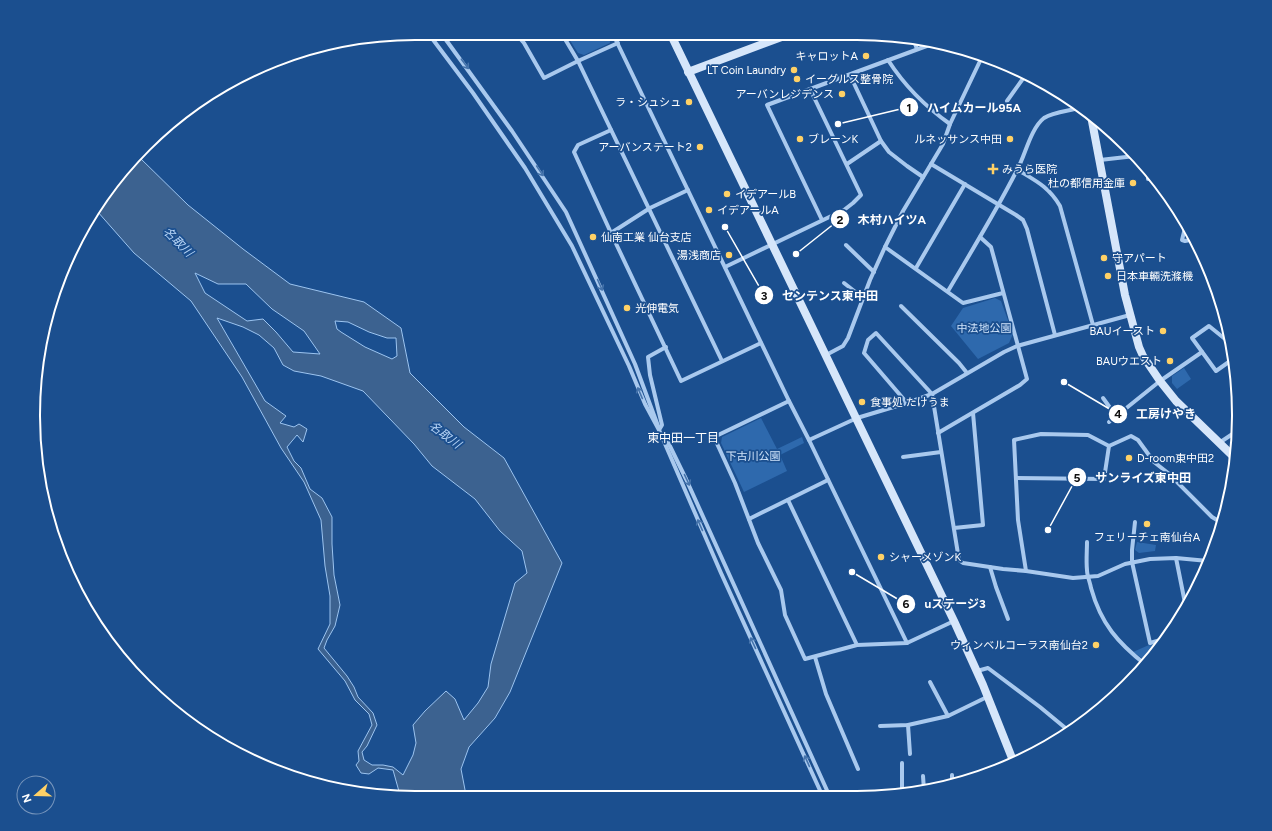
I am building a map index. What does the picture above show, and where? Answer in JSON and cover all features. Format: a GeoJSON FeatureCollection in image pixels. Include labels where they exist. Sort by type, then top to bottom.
{"type":"FeatureCollection","features":[{"type":"Feature","properties":{"kind":"street"},"geometry":{"type":"LineString","coordinates":[[433,40],[473,93],[521,162],[572,246],[629,366],[645,404],[659,430],[721,572],[820,791]]}},
{"type":"Feature","properties":{"kind":"street"},"geometry":{"type":"LineString","coordinates":[[446,40],[512,131],[566,212],[635,364],[659,430],[666,438],[686,479],[827,791]]}},
{"type":"Feature","properties":{"kind":"street"},"geometry":{"type":"LineString","coordinates":[[521,40],[544,78],[618,43]]}},
{"type":"Feature","properties":{"kind":"street"},"geometry":{"type":"LineString","coordinates":[[566,40],[578,61],[650,208],[722,361]]}},
{"type":"Feature","properties":{"kind":"street"},"geometry":{"type":"LineString","coordinates":[[617,40],[761,343],[907,643]]}},
{"type":"Feature","properties":{"kind":"street"},"geometry":{"type":"LineString","coordinates":[[673,40],[954,621],[977,671],[1012,757]]}},
{"type":"Feature","properties":{"kind":"street"},"geometry":{"type":"LineString","coordinates":[[688,72],[776,40]]}},
{"type":"Feature","properties":{"kind":"street"},"geometry":{"type":"LineString","coordinates":[[915,45],[917,49]]}},
{"type":"Feature","properties":{"kind":"street"},"geometry":{"type":"LineString","coordinates":[[822,220],[767,105],[925,46]]}},
{"type":"Feature","properties":{"kind":"street"},"geometry":{"type":"LineString","coordinates":[[888,60],[897,74],[912,90],[950,124]]}},
{"type":"Feature","properties":{"kind":"street"},"geometry":{"type":"LineString","coordinates":[[826,354],[843,346],[848,338],[885,247],[903,211],[943,144],[950,124],[980,61]]}},
{"type":"Feature","properties":{"kind":"street"},"geometry":{"type":"LineString","coordinates":[[850,75],[881,142],[889,152],[924,177]]}},
{"type":"Feature","properties":{"kind":"street"},"geometry":{"type":"LineString","coordinates":[[1007,101],[1022,79]]}},
{"type":"Feature","properties":{"kind":"street"},"geometry":{"type":"LineString","coordinates":[[725,267],[844,210],[861,195],[810,89]]}},
{"type":"Feature","properties":{"kind":"street"},"geometry":{"type":"LineString","coordinates":[[948,291],[1018,170],[1032,135],[1039,123],[1052,114],[1073,109]]}},
{"type":"Feature","properties":{"kind":"street"},"geometry":{"type":"LineString","coordinates":[[1093,124],[1125,295],[1139,347],[1143,356],[1176,401],[1230,453]]}},
{"type":"Feature","properties":{"kind":"street"},"geometry":{"type":"LineString","coordinates":[[611,130],[578,146],[574,152],[681,381],[761,343]]}},
{"type":"Feature","properties":{"kind":"street"},"geometry":{"type":"LineString","coordinates":[[847,164],[881,142]]}},
{"type":"Feature","properties":{"kind":"street"},"geometry":{"type":"LineString","coordinates":[[1100,160],[1128,157]]}},
{"type":"Feature","properties":{"kind":"street"},"geometry":{"type":"LineString","coordinates":[[931,164],[1023,220],[1027,229],[1055,335]]}},
{"type":"Feature","properties":{"kind":"street"},"geometry":{"type":"LineString","coordinates":[[1018,170],[1048,189],[1060,206],[1093,325]]}},
{"type":"Feature","properties":{"kind":"street"},"geometry":{"type":"LineString","coordinates":[[916,268],[964,184]]}},
{"type":"Feature","properties":{"kind":"street"},"geometry":{"type":"LineString","coordinates":[[611,233],[650,208],[688,190]]}},
{"type":"Feature","properties":{"kind":"street"},"geometry":{"type":"LineString","coordinates":[[1184,232],[1182,240],[1188,240]]}},
{"type":"Feature","properties":{"kind":"street"},"geometry":{"type":"LineString","coordinates":[[938,433],[1020,385],[1027,379],[991,247],[980,237]]}},
{"type":"Feature","properties":{"kind":"street"},"geometry":{"type":"LineString","coordinates":[[846,245],[874,272]]}},
{"type":"Feature","properties":{"kind":"street"},"geometry":{"type":"LineString","coordinates":[[885,247],[963,303],[1003,293]]}},
{"type":"Feature","properties":{"kind":"street"},"geometry":{"type":"LineString","coordinates":[[844,283],[863,298]]}},
{"type":"Feature","properties":{"kind":"street"},"geometry":{"type":"LineString","coordinates":[[901,306],[960,363],[967,373]]}},
{"type":"Feature","properties":{"kind":"street"},"geometry":{"type":"LineString","coordinates":[[809,440],[857,418],[907,404],[932,394],[1017,346],[1130,315]]}},
{"type":"Feature","properties":{"kind":"street"},"geometry":{"type":"LineString","coordinates":[[1224,338],[1209,326],[1192,338],[1216,371],[1228,362]]}},
{"type":"Feature","properties":{"kind":"street"},"geometry":{"type":"LineString","coordinates":[[907,404],[864,353],[868,340],[876,333],[932,394],[959,560],[963,563],[1003,570],[1026,570],[1073,578],[1089,578],[1106,574],[1116,567],[1132,562],[1150,559],[1176,558],[1202,560]]}},
{"type":"Feature","properties":{"kind":"street"},"geometry":{"type":"LineString","coordinates":[[659,430],[662,425],[650,375],[648,357],[666,347]]}},
{"type":"Feature","properties":{"kind":"street"},"geometry":{"type":"LineString","coordinates":[[1109,422],[1160,380],[1202,352]]}},
{"type":"Feature","properties":{"kind":"street"},"geometry":{"type":"LineString","coordinates":[[1103,398],[1116,416]]}},
{"type":"Feature","properties":{"kind":"street"},"geometry":{"type":"LineString","coordinates":[[789,401],[714,437],[735,483],[758,544],[781,590],[785,615],[805,659],[857,645],[907,643],[954,621]]}},
{"type":"Feature","properties":{"kind":"street"},"geometry":{"type":"LineString","coordinates":[[954,528],[983,525],[973,413]]}},
{"type":"Feature","properties":{"kind":"street"},"geometry":{"type":"LineString","coordinates":[[1026,570],[1018,520],[1014,440],[1041,434],[1088,435],[1109,446]]}},
{"type":"Feature","properties":{"kind":"street"},"geometry":{"type":"LineString","coordinates":[[1220,443],[1231,435]]}},
{"type":"Feature","properties":{"kind":"street"},"geometry":{"type":"LineString","coordinates":[[1109,446],[1131,436],[1138,440],[1154,462],[1168,473],[1212,517],[1217,520]]}},
{"type":"Feature","properties":{"kind":"street"},"geometry":{"type":"LineString","coordinates":[[1016,478],[1104,479],[1109,446]]}},
{"type":"Feature","properties":{"kind":"street"},"geometry":{"type":"LineString","coordinates":[[903,457],[941,452]]}},
{"type":"Feature","properties":{"kind":"street"},"geometry":{"type":"LineString","coordinates":[[749,518],[828,480]]}},
{"type":"Feature","properties":{"kind":"street"},"geometry":{"type":"LineString","coordinates":[[788,500],[857,645]]}},
{"type":"Feature","properties":{"kind":"street"},"geometry":{"type":"LineString","coordinates":[[1135,522],[1132,562],[1150,643],[1156,641]]}},
{"type":"Feature","properties":{"kind":"street"},"geometry":{"type":"LineString","coordinates":[[1087,542],[1086,572],[1093,594],[1108,627],[1126,650],[1141,661]]}},
{"type":"Feature","properties":{"kind":"street"},"geometry":{"type":"LineString","coordinates":[[1176,558],[1184,599]]}},
{"type":"Feature","properties":{"kind":"street"},"geometry":{"type":"LineString","coordinates":[[990,567],[1008,619]]}},
{"type":"Feature","properties":{"kind":"street"},"geometry":{"type":"LineString","coordinates":[[815,657],[826,694],[858,769]]}},
{"type":"Feature","properties":{"kind":"street"},"geometry":{"type":"LineString","coordinates":[[977,671],[988,668],[1065,728]]}},
{"type":"Feature","properties":{"kind":"street"},"geometry":{"type":"LineString","coordinates":[[930,682],[948,716]]}},
{"type":"Feature","properties":{"kind":"street"},"geometry":{"type":"LineString","coordinates":[[880,726],[908,725],[948,716],[988,697]]}},
{"type":"Feature","properties":{"kind":"street"},"geometry":{"type":"LineString","coordinates":[[908,725],[910,754]]}},
{"type":"Feature","properties":{"kind":"street"},"geometry":{"type":"LineString","coordinates":[[902,763],[902,788]]}},
{"type":"Feature","properties":{"kind":"street"},"geometry":{"type":"LineString","coordinates":[[923,776],[924,785]]}},
{"type":"Feature","properties":{"kind":"green space"},"geometry":{"type":"Polygon","coordinates":[[[570,40],[610,40],[610,43],[584,55],[578,53],[570,40]]]}},
{"type":"Feature","properties":{"kind":"green space","name":"中法地公園"},"geometry":{"type":"Polygon","coordinates":[[[995,298],[1001,301],[1013,334],[1009,343],[978,359],[951,326],[963,308],[995,298]]]}},
{"type":"Feature","properties":{"kind":"green space"},"geometry":{"type":"Polygon","coordinates":[[[1184,368],[1191,379],[1177,389],[1172,383],[1172,376],[1184,368]]]}},
{"type":"Feature","properties":{"kind":"green space","name":"下古川公園"},"geometry":{"type":"Polygon","coordinates":[[[761,418],[777,449],[802,437],[804,443],[780,455],[787,471],[744,492],[721,443],[722,437],[761,418]]]}},
{"type":"Feature","properties":{"kind":"green space"},"geometry":{"type":"Polygon","coordinates":[[[1137,542],[1156,545],[1155,551],[1139,553],[1135,550],[1137,542]]]}},
{"type":"Feature","properties":{"kind":"green space"},"geometry":{"type":"Polygon","coordinates":[[[1154,645],[1143,658],[1133,652],[1154,645]]]}},
{"type":"Feature","properties":{"kind":"water","name":"名取川"},"geometry":{"type":"Polygon","coordinates":[[[141,159],[188,205],[290,284],[364,302],[401,328],[410,373],[464,427],[504,458],[562,563],[510,692],[495,718],[469,747],[461,769],[465,791],[399,790],[393,770],[378,768],[369,774],[361,773],[356,765],[359,761],[358,751],[372,725],[369,714],[355,700],[345,681],[318,649],[330,624],[330,596],[325,566],[321,520],[304,482],[281,448],[242,377],[191,301],[134,253],[99,213],[118,187],[141,159]],[[195,273],[205,293],[247,321],[263,319],[293,352],[320,354],[304,331],[272,309],[246,284],[218,284],[195,273]],[[217,318],[265,401],[286,416],[280,423],[294,427],[299,424],[307,429],[303,442],[297,435],[287,447],[294,461],[301,468],[310,489],[322,498],[332,517],[334,575],[340,605],[335,626],[324,648],[347,676],[358,697],[373,713],[377,725],[367,746],[362,752],[364,760],[372,765],[393,767],[403,775],[413,755],[416,743],[413,725],[425,711],[446,691],[455,699],[464,720],[478,703],[488,687],[491,664],[515,583],[527,573],[522,551],[500,531],[475,499],[432,466],[414,444],[363,391],[321,376],[294,371],[283,365],[274,348],[259,335],[243,327],[217,318]],[[335,321],[337,329],[365,347],[392,359],[397,356],[396,338],[387,338],[369,332],[348,322],[335,321]]]}},
{"type":"Feature","properties":{"kind":"place","name":"キャロットA"},"geometry":{"type":"Point","coordinates":[866,56]}},
{"type":"Feature","properties":{"kind":"place","name":"LT Coin Laundry"},"geometry":{"type":"Point","coordinates":[794,70]}},
{"type":"Feature","properties":{"kind":"place","name":"イーグルス整骨院"},"geometry":{"type":"Point","coordinates":[797,79]}},
{"type":"Feature","properties":{"kind":"place","name":"アーバンレジデンス"},"geometry":{"type":"Point","coordinates":[842,94]}},
{"type":"Feature","properties":{"kind":"place","name":"ラ・シュシュ"},"geometry":{"type":"Point","coordinates":[689,102]}},
{"type":"Feature","properties":{"kind":"place","name":"ハイムカール95A"},"geometry":{"type":"Point","coordinates":[838,124]}},
{"type":"Feature","properties":{"kind":"place","name":"ブレーンK"},"geometry":{"type":"Point","coordinates":[800,139]}},
{"type":"Feature","properties":{"kind":"place","name":"ルネッサンス中田"},"geometry":{"type":"Point","coordinates":[1010,139]}},
{"type":"Feature","properties":{"kind":"place","name":"アーバンステート2"},"geometry":{"type":"Point","coordinates":[700,147]}},
{"type":"Feature","properties":{"kind":"place","name":"みうら医院"},"geometry":{"type":"Point","coordinates":[993,169]}},
{"type":"Feature","properties":{"kind":"place","name":"杜の都信用金庫"},"geometry":{"type":"Point","coordinates":[1133,183]}},
{"type":"Feature","properties":{"kind":"place","name":"イデアールB"},"geometry":{"type":"Point","coordinates":[727,194]}},
{"type":"Feature","properties":{"kind":"place","name":"イデアールA"},"geometry":{"type":"Point","coordinates":[709,210]}},
{"type":"Feature","properties":{"kind":"place","name":"センテンス東中田"},"geometry":{"type":"Point","coordinates":[725,227]}},
{"type":"Feature","properties":{"kind":"place","name":"仙南工業 仙台支店"},"geometry":{"type":"Point","coordinates":[593,237]}},
{"type":"Feature","properties":{"kind":"place","name":"木村ハイツA"},"geometry":{"type":"Point","coordinates":[796,254]}},
{"type":"Feature","properties":{"kind":"place","name":"湯浅商店"},"geometry":{"type":"Point","coordinates":[729,255]}},
{"type":"Feature","properties":{"kind":"place","name":"守アパート"},"geometry":{"type":"Point","coordinates":[1104,258]}},
{"type":"Feature","properties":{"kind":"place","name":"日本車輛洗滌機"},"geometry":{"type":"Point","coordinates":[1108,276]}},
{"type":"Feature","properties":{"kind":"place","name":"光伸電気"},"geometry":{"type":"Point","coordinates":[627,308]}},
{"type":"Feature","properties":{"kind":"place","name":"BAUイースト"},"geometry":{"type":"Point","coordinates":[1163,331]}},
{"type":"Feature","properties":{"kind":"place","name":"BAUウエスト"},"geometry":{"type":"Point","coordinates":[1170,361]}},
{"type":"Feature","properties":{"kind":"place","name":"工房けやき"},"geometry":{"type":"Point","coordinates":[1064,382]}},
{"type":"Feature","properties":{"kind":"place","name":"食事処 たけうま"},"geometry":{"type":"Point","coordinates":[862,402]}},
{"type":"Feature","properties":{"kind":"place","name":"D-room東中田2"},"geometry":{"type":"Point","coordinates":[1129,458]}},
{"type":"Feature","properties":{"kind":"place","name":"フェリーチェ南仙台A"},"geometry":{"type":"Point","coordinates":[1147,524]}},
{"type":"Feature","properties":{"kind":"place","name":"サンライズ東中田"},"geometry":{"type":"Point","coordinates":[1048,530]}},
{"type":"Feature","properties":{"kind":"place","name":"シャーメゾンK"},"geometry":{"type":"Point","coordinates":[881,557]}},
{"type":"Feature","properties":{"kind":"place","name":"uステージ3"},"geometry":{"type":"Point","coordinates":[852,572]}},
{"type":"Feature","properties":{"kind":"place","name":"ウィンベルコーラス南仙台2"},"geometry":{"type":"Point","coordinates":[1096,645]}},
{"type":"Feature","properties":{"kind":"district","name":"東中田一丁目"},"geometry":{"type":"Point","coordinates":[683,438]}}]}
